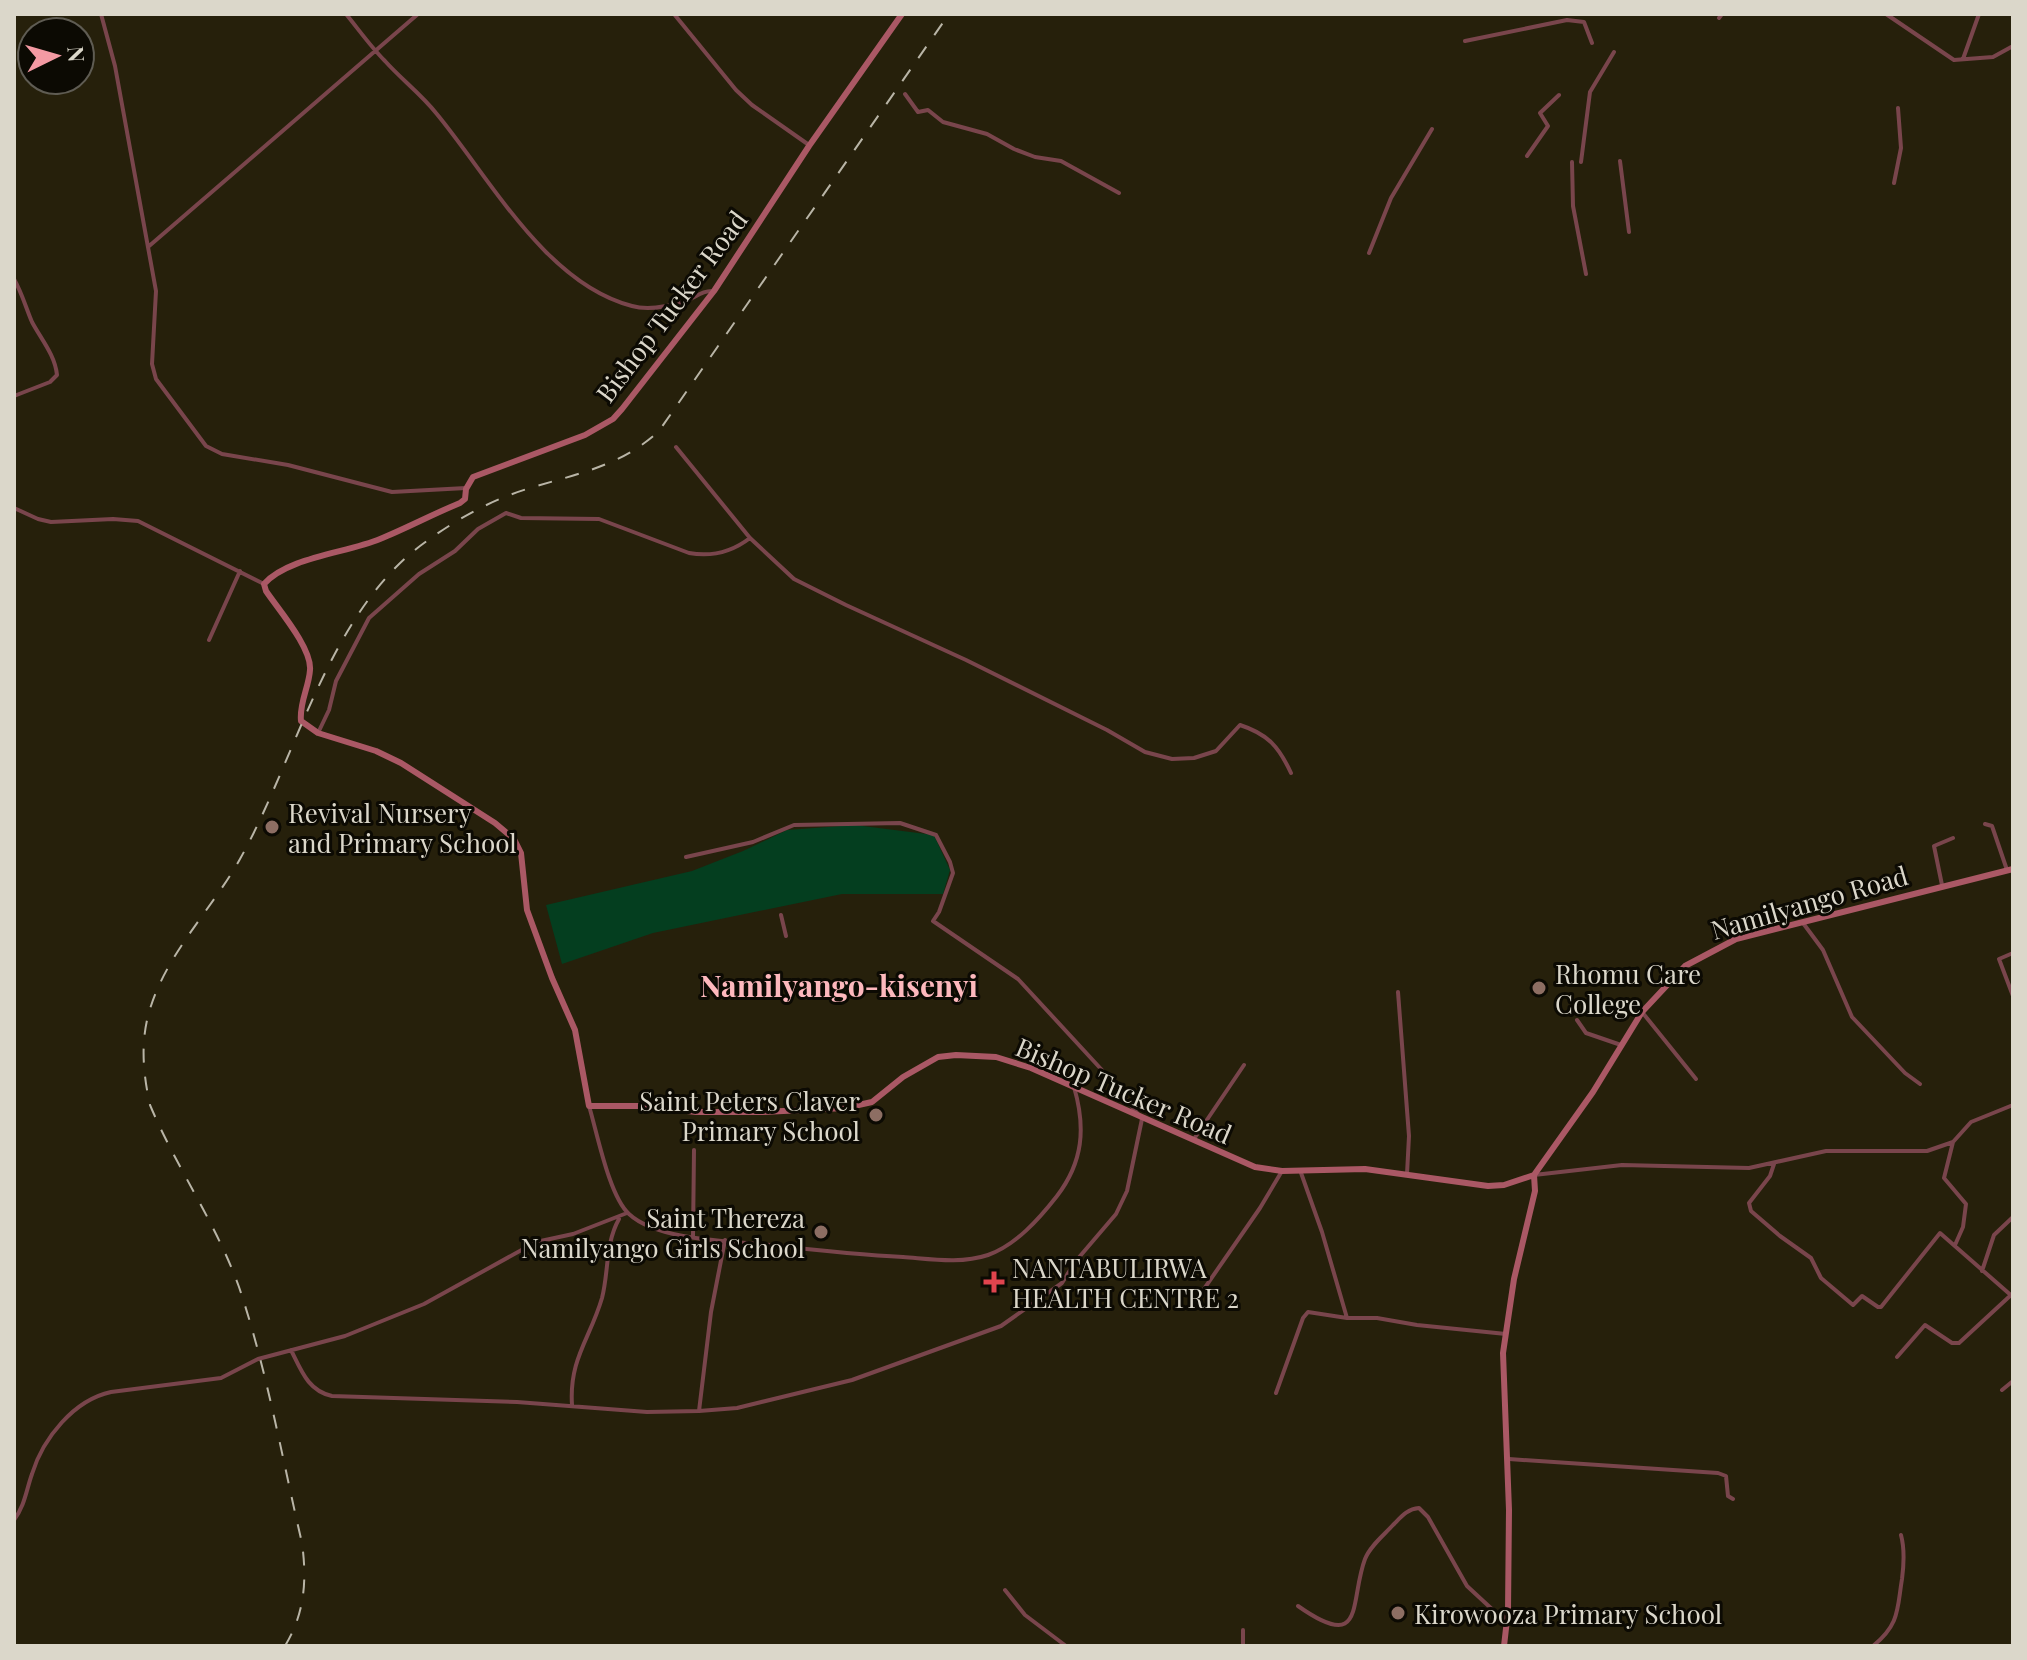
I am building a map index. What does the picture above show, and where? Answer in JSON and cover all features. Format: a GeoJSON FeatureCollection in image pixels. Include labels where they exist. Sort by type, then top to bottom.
{"type":"FeatureCollection","features":[{"type":"Feature","properties":{"kind":"main road","name":"Bishop Tucker Road"},"geometry":{"type":"LineString","coordinates":[[264,584],[287,568],[379,540],[460,503],[465,499],[466,489],[473,477],[585,435],[613,419],[714,291],[809,146],[902,14]]}},
{"type":"Feature","properties":{"kind":"main road"},"geometry":{"type":"LineString","coordinates":[[264,584],[309,658],[310,674],[300,715],[303,723],[318,733],[376,751],[401,763],[505,830],[519,846],[527,910],[575,1030],[589,1106]]}},
{"type":"Feature","properties":{"kind":"main road","name":"Namilyango Road"},"geometry":{"type":"LineString","coordinates":[[1534,1175],[1593,1092],[1642,1012],[1680,969],[1736,939],[2010,869]]}},
{"type":"Feature","properties":{"kind":"main road","name":"Bishop Tucker Road"},"geometry":{"type":"LineString","coordinates":[[589,1106],[763,1112],[855,1107],[881,1096],[921,1065],[938,1057],[996,1057],[1031,1068],[1255,1167],[1282,1171],[1347,1168],[1488,1186],[1504,1185],[1534,1175]]}},
{"type":"Feature","properties":{"kind":"main road"},"geometry":{"type":"LineString","coordinates":[[1504,1646],[1509,1459],[1503,1370],[1514,1279],[1535,1191],[1534,1175]]}},
{"type":"Feature","properties":{"kind":"street"},"geometry":{"type":"LineString","coordinates":[[101,14],[115,66],[156,291],[152,347],[156,379],[206,446],[222,454],[288,465],[392,492],[466,489]]}},
{"type":"Feature","properties":{"kind":"street"},"geometry":{"type":"LineString","coordinates":[[346,14],[375,50],[435,112],[505,206],[569,274],[588,289],[634,307],[649,308],[683,302],[703,292],[714,291]]}},
{"type":"Feature","properties":{"kind":"street"},"geometry":{"type":"LineString","coordinates":[[148,247],[418,14]]}},
{"type":"Feature","properties":{"kind":"street"},"geometry":{"type":"LineString","coordinates":[[674,14],[736,90],[809,146]]}},
{"type":"Feature","properties":{"kind":"street"},"geometry":{"type":"LineString","coordinates":[[1886,14],[1954,60],[1993,57],[2013,46]]}},
{"type":"Feature","properties":{"kind":"street"},"geometry":{"type":"LineString","coordinates":[[1963,59],[1979,14]]}},
{"type":"Feature","properties":{"kind":"street"},"geometry":{"type":"LineString","coordinates":[[1465,41],[1567,20],[1584,22],[1592,43]]}},
{"type":"Feature","properties":{"kind":"street"},"geometry":{"type":"LineString","coordinates":[[1581,162],[1590,92],[1614,52]]}},
{"type":"Feature","properties":{"kind":"street"},"geometry":{"type":"LineString","coordinates":[[905,94],[918,112],[928,110],[943,122],[987,134],[1035,157],[1061,161],[1119,193]]}},
{"type":"Feature","properties":{"kind":"street"},"geometry":{"type":"LineString","coordinates":[[1527,156],[1548,126],[1539,114],[1559,95]]}},
{"type":"Feature","properties":{"kind":"street"},"geometry":{"type":"LineString","coordinates":[[1894,183],[1901,148],[1898,108]]}},
{"type":"Feature","properties":{"kind":"street"},"geometry":{"type":"LineString","coordinates":[[1369,253],[1391,198],[1432,129]]}},
{"type":"Feature","properties":{"kind":"street"},"geometry":{"type":"LineString","coordinates":[[1620,161],[1629,232]]}},
{"type":"Feature","properties":{"kind":"street"},"geometry":{"type":"LineString","coordinates":[[1572,162],[1574,216],[1586,274]]}},
{"type":"Feature","properties":{"kind":"street"},"geometry":{"type":"LineString","coordinates":[[14,225],[14,240]]}},
{"type":"Feature","properties":{"kind":"street"},"geometry":{"type":"LineString","coordinates":[[14,279],[45,342],[57,375],[50,382],[14,396]]}},
{"type":"Feature","properties":{"kind":"street"},"geometry":{"type":"LineString","coordinates":[[676,447],[750,538],[794,579],[966,660],[1145,752],[1172,759],[1194,758],[1216,751],[1240,725],[1256,730],[1280,749],[1291,773]]}},
{"type":"Feature","properties":{"kind":"street"},"geometry":{"type":"LineString","coordinates":[[14,508],[51,522],[138,521],[264,584]]}},
{"type":"Feature","properties":{"kind":"street"},"geometry":{"type":"LineString","coordinates":[[318,733],[329,710],[336,681],[369,618],[419,574],[455,551],[478,529],[506,513],[521,518],[599,519],[689,553],[703,555],[738,547],[750,538]]}},
{"type":"Feature","properties":{"kind":"street"},"geometry":{"type":"LineString","coordinates":[[209,640],[240,571]]}},
{"type":"Feature","properties":{"kind":"street"},"geometry":{"type":"LineString","coordinates":[[291,1350],[308,1382],[325,1394],[647,1412],[737,1408],[852,1380],[1001,1326],[1062,1283],[1075,1262],[1116,1214],[1127,1191],[1142,1119],[1101,1069],[1018,979],[933,921],[953,873],[940,839],[933,833],[897,822],[794,825],[753,842],[686,857]]}},
{"type":"Feature","properties":{"kind":"street"},"geometry":{"type":"LineString","coordinates":[[1985,824],[1992,826],[2010,869]]}},
{"type":"Feature","properties":{"kind":"street"},"geometry":{"type":"LineString","coordinates":[[1942,885],[1934,846],[1953,838]]}},
{"type":"Feature","properties":{"kind":"street"},"geometry":{"type":"LineString","coordinates":[[781,915],[786,936]]}},
{"type":"Feature","properties":{"kind":"street"},"geometry":{"type":"LineString","coordinates":[[1802,921],[1823,950],[1852,1017],[1905,1073],[1920,1084]]}},
{"type":"Feature","properties":{"kind":"street"},"geometry":{"type":"LineString","coordinates":[[2013,953],[1999,959],[2013,996]]}},
{"type":"Feature","properties":{"kind":"street"},"geometry":{"type":"LineString","coordinates":[[1398,992],[1409,1136],[1407,1174]]}},
{"type":"Feature","properties":{"kind":"street"},"geometry":{"type":"LineString","coordinates":[[1642,1012],[1696,1079]]}},
{"type":"Feature","properties":{"kind":"street"},"geometry":{"type":"LineString","coordinates":[[1577,1020],[1586,1033],[1621,1045]]}},
{"type":"Feature","properties":{"kind":"street"},"geometry":{"type":"LineString","coordinates":[[1193,1141],[1244,1065]]}},
{"type":"Feature","properties":{"kind":"street"},"geometry":{"type":"LineString","coordinates":[[589,1106],[604,1161],[627,1213],[648,1225],[693,1236],[840,1253],[969,1259],[1000,1249],[1041,1217],[1064,1187],[1078,1160],[1081,1144],[1080,1116],[1074,1087]]}},
{"type":"Feature","properties":{"kind":"street"},"geometry":{"type":"LineString","coordinates":[[1955,1245],[1963,1227],[1966,1204],[1944,1178],[1953,1142],[1971,1122],[2013,1105]]}},
{"type":"Feature","properties":{"kind":"street"},"geometry":{"type":"LineString","coordinates":[[1534,1175],[1622,1165],[1734,1168],[1775,1163],[1826,1151],[1903,1153],[1927,1151],[1953,1142]]}},
{"type":"Feature","properties":{"kind":"street"},"geometry":{"type":"LineString","coordinates":[[693,1236],[694,1150]]}},
{"type":"Feature","properties":{"kind":"street"},"geometry":{"type":"LineString","coordinates":[[1775,1163],[1749,1207],[1780,1236],[1809,1255],[1821,1278],[1853,1305],[1862,1296],[1881,1307],[1938,1233],[2012,1296],[1959,1343],[1952,1343],[1925,1325],[1897,1357]]}},
{"type":"Feature","properties":{"kind":"street"},"geometry":{"type":"LineString","coordinates":[[1300,1170],[1347,1318]]}},
{"type":"Feature","properties":{"kind":"street"},"geometry":{"type":"LineString","coordinates":[[1197,1299],[1282,1171]]}},
{"type":"Feature","properties":{"kind":"street"},"geometry":{"type":"LineString","coordinates":[[14,1520],[26,1499],[32,1472],[50,1439],[67,1417],[85,1402],[111,1392],[221,1378],[258,1359],[345,1336],[424,1304],[536,1242],[573,1234],[627,1213]]}},
{"type":"Feature","properties":{"kind":"street"},"geometry":{"type":"LineString","coordinates":[[572,1406],[571,1384],[575,1363],[603,1294],[610,1234],[620,1217]]}},
{"type":"Feature","properties":{"kind":"street"},"geometry":{"type":"LineString","coordinates":[[1982,1271],[1990,1241],[2013,1217]]}},
{"type":"Feature","properties":{"kind":"street"},"geometry":{"type":"LineString","coordinates":[[699,1411],[711,1312],[725,1240]]}},
{"type":"Feature","properties":{"kind":"street"},"geometry":{"type":"LineString","coordinates":[[1276,1393],[1305,1314],[1377,1318],[1506,1334]]}},
{"type":"Feature","properties":{"kind":"street"},"geometry":{"type":"LineString","coordinates":[[2002,1390],[2013,1381]]}},
{"type":"Feature","properties":{"kind":"street"},"geometry":{"type":"LineString","coordinates":[[1509,1459],[1718,1473],[1726,1476],[1728,1496],[1733,1499]]}},
{"type":"Feature","properties":{"kind":"street"},"geometry":{"type":"LineString","coordinates":[[1298,1606],[1327,1624],[1343,1624],[1350,1620],[1358,1602],[1363,1564],[1369,1551],[1404,1515],[1419,1508],[1428,1517],[1467,1586],[1507,1623]]}},
{"type":"Feature","properties":{"kind":"street"},"geometry":{"type":"LineString","coordinates":[[1873,1646],[1889,1630],[1901,1601],[1904,1551],[1901,1535]]}},
{"type":"Feature","properties":{"kind":"street"},"geometry":{"type":"LineString","coordinates":[[1005,1590],[1025,1615],[1066,1646]]}},
{"type":"Feature","properties":{"kind":"street"},"geometry":{"type":"LineString","coordinates":[[1243,1630],[1243,1646]]}},
{"type":"Feature","properties":{"kind":"green space"},"geometry":{"type":"Polygon","coordinates":[[[855,825],[934,835],[950,870],[943,894],[842,894],[653,933],[562,964],[546,905],[692,871],[787,830],[855,825]]]}},
{"type":"Feature","properties":{"kind":"railway"},"geometry":{"type":"LineString","coordinates":[[285,1646],[297,1621],[303,1596],[302,1543],[266,1382],[239,1287],[219,1240],[150,1105],[144,1045],[147,1021],[158,989],[167,969],[240,859],[337,650],[388,576],[420,546],[471,513],[513,494],[613,461],[659,431],[949,14]]}},
{"type":"Feature","properties":{"kind":"place","name":"Revival Nursery and Primary School"},"geometry":{"type":"Point","coordinates":[272,827]}},
{"type":"Feature","properties":{"kind":"place","name":"Rhomu Care College"},"geometry":{"type":"Point","coordinates":[1539,988]}},
{"type":"Feature","properties":{"kind":"place","name":"Saint Peters Claver Primary School"},"geometry":{"type":"Point","coordinates":[876,1115]}},
{"type":"Feature","properties":{"kind":"place","name":"Saint Thereza Namilyango Girls School"},"geometry":{"type":"Point","coordinates":[821,1232]}},
{"type":"Feature","properties":{"kind":"place","name":"NANTABULIRWA HEALTH CENTRE 2"},"geometry":{"type":"Point","coordinates":[994,1282]}},
{"type":"Feature","properties":{"kind":"place","name":"Kirowooza Primary School"},"geometry":{"type":"Point","coordinates":[1398,1613]}},
{"type":"Feature","properties":{"kind":"district","name":"Namilyango-kisenyi"},"geometry":{"type":"Point","coordinates":[839,985]}}]}
